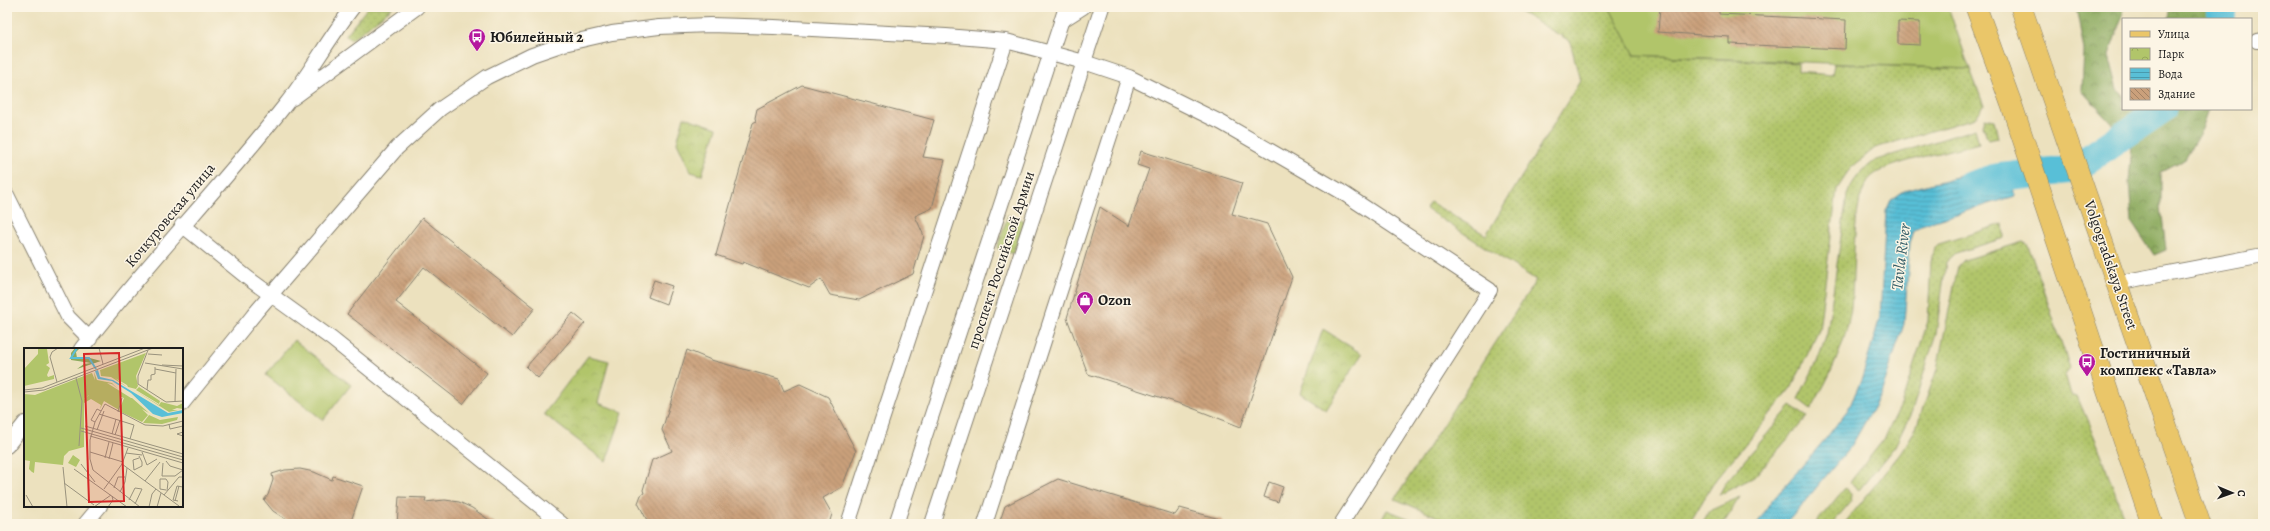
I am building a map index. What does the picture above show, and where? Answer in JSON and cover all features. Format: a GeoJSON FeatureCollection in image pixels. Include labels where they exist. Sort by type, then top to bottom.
{"type":"FeatureCollection","features":[{"type":"Feature","properties":{"kind":"main road"},"geometry":{"type":"LineString","coordinates":[[1976,7],[2012,106],[2152,524]]}},
{"type":"Feature","properties":{"kind":"main road","name":"Volgogradskaya Street"},"geometry":{"type":"LineString","coordinates":[[2022,7],[2200,524]]}},
{"type":"Feature","properties":{"kind":"street","name":"Кочкуровская улица"},"geometry":{"type":"LineString","coordinates":[[86,344],[182,225],[286,103],[333,33],[353,7]]}},
{"type":"Feature","properties":{"kind":"street","name":"Кочкуровская улица"},"geometry":{"type":"LineString","coordinates":[[286,103],[417,7]]}},
{"type":"Feature","properties":{"kind":"street","name":"проспект Российской Армии"},"geometry":{"type":"LineString","coordinates":[[896,524],[1066,7]]}},
{"type":"Feature","properties":{"kind":"street"},"geometry":{"type":"LineString","coordinates":[[1061,21],[1083,7]]}},
{"type":"Feature","properties":{"kind":"street","name":"проспект Российской Армии"},"geometry":{"type":"LineString","coordinates":[[932,524],[1101,8]]}},
{"type":"Feature","properties":{"kind":"street"},"geometry":{"type":"LineString","coordinates":[[183,403],[271,295],[397,148],[440,109],[487,77],[545,51],[612,33],[659,27],[710,25],[946,36],[1006,41],[1051,52],[1130,77],[1222,123],[1397,227],[1490,290],[1341,524]]}},
{"type":"Feature","properties":{"kind":"street"},"geometry":{"type":"LineString","coordinates":[[848,524],[1006,41]]}},
{"type":"Feature","properties":{"kind":"street"},"geometry":{"type":"LineString","coordinates":[[985,524],[1130,77]]}},
{"type":"Feature","properties":{"kind":"street"},"geometry":{"type":"LineString","coordinates":[[7,195],[68,317],[86,344]]}},
{"type":"Feature","properties":{"kind":"street"},"geometry":{"type":"LineString","coordinates":[[182,225],[271,295],[332,339],[562,524]]}},
{"type":"Feature","properties":{"kind":"street"},"geometry":{"type":"LineString","coordinates":[[2116,282],[2263,255]]}},
{"type":"Feature","properties":{"kind":"street"},"geometry":{"type":"LineString","coordinates":[[7,446],[24,424]]}},
{"type":"Feature","properties":{"kind":"street"},"geometry":{"type":"LineString","coordinates":[[86,524],[99,507]]}},
{"type":"Feature","properties":{"kind":"green space"},"geometry":{"type":"Polygon","coordinates":[[[368,7],[393,7],[351,40],[346,35],[368,7]]]}},
{"type":"Feature","properties":{"kind":"green space"},"geometry":{"type":"Polygon","coordinates":[[[1518,7],[1609,7],[1635,55],[1798,63],[1798,72],[1832,75],[1834,64],[1970,69],[1984,106],[1975,118],[1875,148],[1851,168],[1837,189],[1819,330],[1791,389],[1716,479],[1689,524],[1454,524],[1395,499],[1536,280],[1426,209],[1430,202],[1486,235],[1580,81],[1570,41],[1518,11],[1518,7]]]}},
{"type":"Feature","properties":{"kind":"green space"},"geometry":{"type":"Polygon","coordinates":[[[1609,7],[1948,7],[1970,69],[1635,55],[1609,7]]]}},
{"type":"Feature","properties":{"kind":"green space"},"geometry":{"type":"Polygon","coordinates":[[[2076,7],[2125,7],[2109,55],[2118,90],[2122,93],[2122,110],[2209,110],[2202,129],[2184,160],[2161,172],[2161,207],[2166,250],[2154,255],[2132,222],[2129,182],[2132,145],[2082,91],[2084,50],[2076,7]]]}},
{"type":"Feature","properties":{"kind":"green space"},"geometry":{"type":"Polygon","coordinates":[[[2170,7],[2232,7],[2232,18],[2168,18],[2170,7]]]}},
{"type":"Feature","properties":{"kind":"green space"},"geometry":{"type":"Polygon","coordinates":[[[684,117],[717,128],[702,175],[691,172],[677,142],[684,117]]]}},
{"type":"Feature","properties":{"kind":"green space"},"geometry":{"type":"Polygon","coordinates":[[[1985,118],[1994,120],[1998,138],[1988,140],[1983,125],[1985,118]]]}},
{"type":"Feature","properties":{"kind":"green space"},"geometry":{"type":"Polygon","coordinates":[[[1975,129],[1979,143],[1907,161],[1893,166],[1872,176],[1865,186],[1860,201],[1857,220],[1852,300],[1847,327],[1835,363],[1811,409],[1798,399],[1817,362],[1827,334],[1847,195],[1852,184],[1866,167],[1876,160],[1975,129]]]}},
{"type":"Feature","properties":{"kind":"green space"},"geometry":{"type":"Polygon","coordinates":[[[1008,215],[1025,221],[1013,254],[997,248],[1008,215]]]}},
{"type":"Feature","properties":{"kind":"green space"},"geometry":{"type":"Polygon","coordinates":[[[2003,224],[2004,238],[1956,253],[1946,262],[1936,334],[1912,411],[1895,446],[1859,490],[1850,482],[1884,439],[1901,405],[1928,321],[1931,261],[1934,247],[1939,244],[2003,224]]]}},
{"type":"Feature","properties":{"kind":"green space"},"geometry":{"type":"Polygon","coordinates":[[[2023,242],[2028,245],[2070,368],[2065,374],[2071,395],[2077,396],[2099,448],[2126,524],[1844,524],[1903,450],[1916,428],[1937,369],[1958,266],[1964,260],[2023,242]]]}},
{"type":"Feature","properties":{"kind":"green space"},"geometry":{"type":"Polygon","coordinates":[[[1323,329],[1362,354],[1326,410],[1300,393],[1323,329]]]}},
{"type":"Feature","properties":{"kind":"green space"},"geometry":{"type":"Polygon","coordinates":[[[294,340],[351,385],[323,420],[266,375],[294,340]]]}},
{"type":"Feature","properties":{"kind":"green space"},"geometry":{"type":"Polygon","coordinates":[[[588,356],[609,361],[598,403],[623,412],[606,462],[544,414],[588,356]]]}},
{"type":"Feature","properties":{"kind":"green space"},"geometry":{"type":"Polygon","coordinates":[[[1791,406],[1807,417],[1754,477],[1719,495],[1726,482],[1791,406]]]}},
{"type":"Feature","properties":{"kind":"green space"},"geometry":{"type":"Polygon","coordinates":[[[1845,488],[1851,494],[1851,501],[1832,524],[1815,524],[1845,488]]]}},
{"type":"Feature","properties":{"kind":"green space"},"geometry":{"type":"Polygon","coordinates":[[[1740,497],[1722,524],[1702,524],[1709,511],[1740,497]]]}},
{"type":"Feature","properties":{"kind":"green space"},"geometry":{"type":"Polygon","coordinates":[[[1387,510],[1423,524],[1379,524],[1387,510]]]}},
{"type":"Feature","properties":{"kind":"water"},"geometry":{"type":"Polygon","coordinates":[[[2005,164],[2015,196],[1921,225],[1914,231],[1910,243],[1904,324],[1881,394],[1852,445],[1786,524],[1757,524],[1771,502],[1827,437],[1849,408],[1862,378],[1880,317],[1886,211],[1891,200],[1904,191],[2005,164]]]}},
{"type":"Feature","properties":{"kind":"building"},"geometry":{"type":"Polygon","coordinates":[[[1660,7],[1719,7],[1719,14],[1846,20],[1845,49],[1730,44],[1730,37],[1658,32],[1660,7]]]}},
{"type":"Feature","properties":{"kind":"building"},"geometry":{"type":"Polygon","coordinates":[[[1898,21],[1920,22],[1920,45],[1898,44],[1898,21]]]}},
{"type":"Feature","properties":{"kind":"building"},"geometry":{"type":"Polygon","coordinates":[[[802,85],[934,120],[923,157],[945,160],[932,208],[915,216],[924,236],[913,274],[859,300],[830,295],[821,279],[809,288],[743,262],[742,264],[716,255],[753,123],[756,121],[755,118],[757,109],[802,85]]]}},
{"type":"Feature","properties":{"kind":"building"},"geometry":{"type":"Polygon","coordinates":[[[1141,151],[1242,183],[1232,214],[1267,224],[1292,277],[1241,427],[1187,406],[1088,374],[1067,318],[1100,207],[1129,226],[1149,169],[1137,165],[1141,151]]]}},
{"type":"Feature","properties":{"kind":"building"},"geometry":{"type":"Polygon","coordinates":[[[422,218],[535,308],[512,337],[424,267],[396,302],[487,373],[463,404],[347,314],[422,218]]]}},
{"type":"Feature","properties":{"kind":"building"},"geometry":{"type":"Polygon","coordinates":[[[654,280],[672,286],[666,304],[648,297],[654,280]]]}},
{"type":"Feature","properties":{"kind":"building"},"geometry":{"type":"Polygon","coordinates":[[[573,313],[585,323],[538,378],[526,367],[573,313]]]}},
{"type":"Feature","properties":{"kind":"building"},"geometry":{"type":"Polygon","coordinates":[[[687,350],[711,360],[779,379],[784,391],[800,384],[828,397],[856,451],[842,487],[823,498],[832,514],[829,524],[649,524],[638,503],[641,495],[644,493],[643,490],[652,460],[672,451],[662,430],[687,350]]]}},
{"type":"Feature","properties":{"kind":"building"},"geometry":{"type":"Polygon","coordinates":[[[300,469],[314,472],[332,480],[333,476],[363,486],[350,524],[293,524],[273,511],[264,500],[268,495],[273,480],[272,474],[285,470],[300,469]]]}},
{"type":"Feature","properties":{"kind":"building"},"geometry":{"type":"Polygon","coordinates":[[[1058,479],[1175,515],[1180,508],[1223,520],[1223,524],[999,524],[1005,506],[1058,479]]]}},
{"type":"Feature","properties":{"kind":"building"},"geometry":{"type":"Polygon","coordinates":[[[1269,482],[1283,487],[1278,502],[1264,497],[1269,482]]]}},
{"type":"Feature","properties":{"kind":"building"},"geometry":{"type":"Polygon","coordinates":[[[399,497],[426,498],[425,502],[445,500],[459,502],[472,508],[495,524],[397,524],[399,497]]]}},
{"type":"Feature","properties":{"kind":"waterway","name":"Tavla River"},"geometry":{"type":"LineString","coordinates":[[2221,18],[2222,7]]}},
{"type":"Feature","properties":{"kind":"waterway","name":"Tavla River"},"geometry":{"type":"LineString","coordinates":[[1970,186],[1997,178],[2074,169],[2161,110]]}},
{"type":"Feature","properties":{"kind":"place","name":"Юбилейный 2"},"geometry":{"type":"Point","coordinates":[477,52]}},
{"type":"Feature","properties":{"kind":"place","name":"Ozon"},"geometry":{"type":"Point","coordinates":[1085,315]}},
{"type":"Feature","properties":{"kind":"place","name":"Гостиничный комплекс «Тавла»"},"geometry":{"type":"Point","coordinates":[2087,377]}}]}
